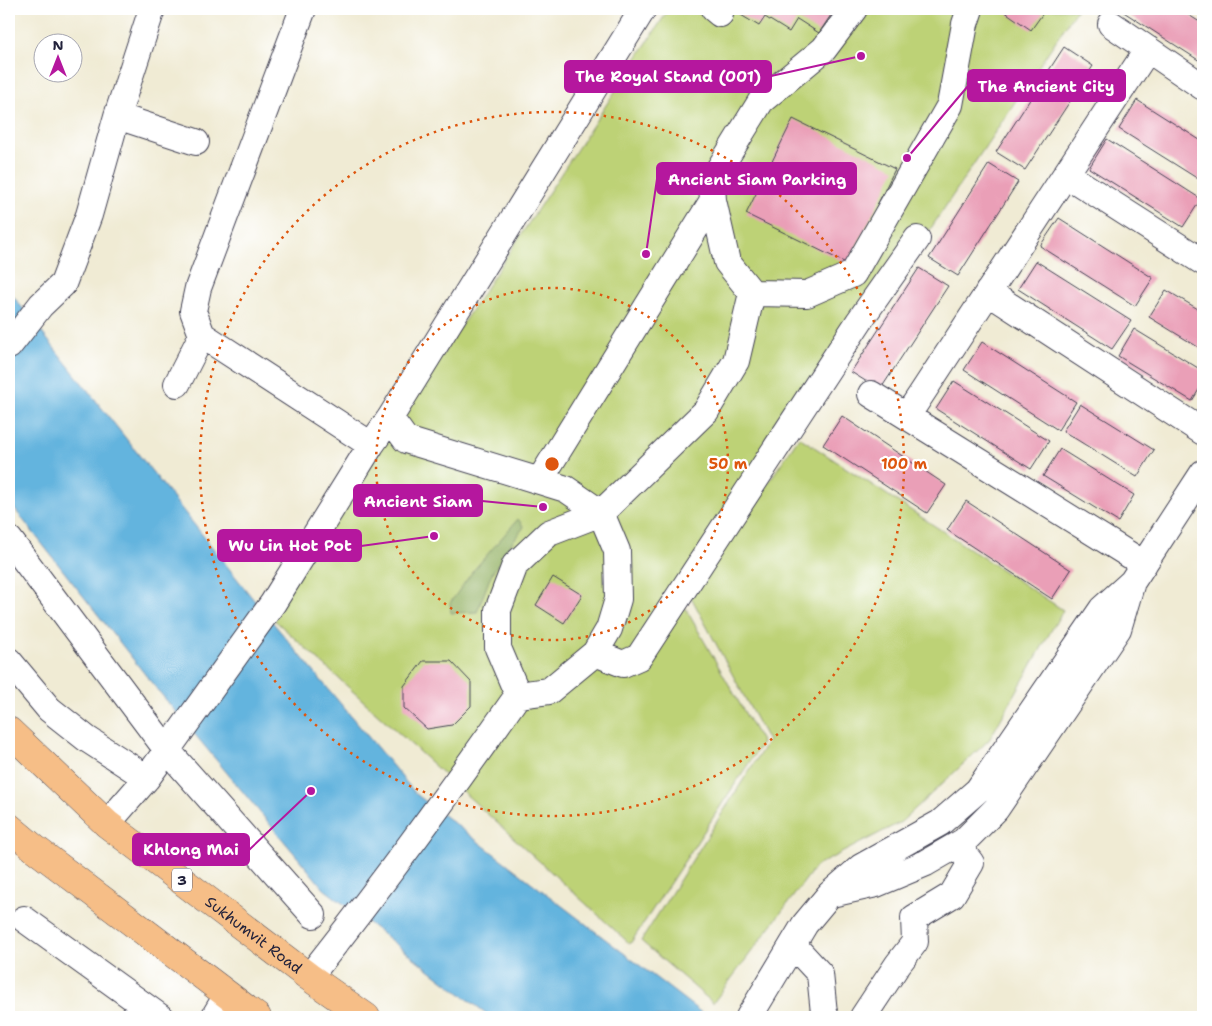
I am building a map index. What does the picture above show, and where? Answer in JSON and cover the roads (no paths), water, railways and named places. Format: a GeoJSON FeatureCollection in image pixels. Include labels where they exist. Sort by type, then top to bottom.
{"type":"FeatureCollection","features":[{"type":"Feature","properties":{"kind":"highway","name":"Sukhumvit Road"},"geometry":{"type":"LineString","coordinates":[[9,731],[107,824],[309,977],[366,1017]]}},
{"type":"Feature","properties":{"kind":"highway"},"geometry":{"type":"LineString","coordinates":[[9,827],[220,1006],[257,1017]]}},
{"type":"Feature","properties":{"kind":"street"},"geometry":{"type":"LineString","coordinates":[[9,346],[41,305],[63,284],[89,215],[117,116],[152,9]]}},
{"type":"Feature","properties":{"kind":"street"},"geometry":{"type":"LineString","coordinates":[[303,9],[198,288],[193,311],[202,335],[371,445]]}},
{"type":"Feature","properties":{"kind":"street"},"geometry":{"type":"LineString","coordinates":[[107,824],[147,778],[273,603],[643,9]]}},
{"type":"Feature","properties":{"kind":"street"},"geometry":{"type":"LineString","coordinates":[[854,9],[824,49],[762,101],[716,174],[712,186],[713,200],[727,262],[752,292],[807,294],[853,274],[950,106],[965,24],[970,9]]}},
{"type":"Feature","properties":{"kind":"street"},"geometry":{"type":"LineString","coordinates":[[1112,24],[1203,87]]}},
{"type":"Feature","properties":{"kind":"street"},"geometry":{"type":"LineString","coordinates":[[908,416],[1148,49]]}},
{"type":"Feature","properties":{"kind":"street"},"geometry":{"type":"LineString","coordinates":[[117,116],[196,142]]}},
{"type":"Feature","properties":{"kind":"street"},"geometry":{"type":"LineString","coordinates":[[1067,175],[1203,262]]}},
{"type":"Feature","properties":{"kind":"street"},"geometry":{"type":"LineString","coordinates":[[540,480],[713,200]]}},
{"type":"Feature","properties":{"kind":"street"},"geometry":{"type":"LineString","coordinates":[[595,653],[623,664],[639,656],[855,328],[917,239]]}},
{"type":"Feature","properties":{"kind":"street"},"geometry":{"type":"LineString","coordinates":[[518,695],[498,648],[498,610],[515,564],[550,533],[600,513],[706,411],[736,362],[752,292]]}},
{"type":"Feature","properties":{"kind":"street"},"geometry":{"type":"LineString","coordinates":[[988,292],[1203,432]]}},
{"type":"Feature","properties":{"kind":"street"},"geometry":{"type":"LineString","coordinates":[[177,384],[202,335]]}},
{"type":"Feature","properties":{"kind":"street"},"geometry":{"type":"LineString","coordinates":[[871,394],[908,416],[1138,573]]}},
{"type":"Feature","properties":{"kind":"street"},"geometry":{"type":"LineString","coordinates":[[309,977],[355,920],[456,784],[518,695],[549,691],[595,653],[608,629],[618,599],[617,551],[600,513],[566,488],[406,440],[390,418]]}},
{"type":"Feature","properties":{"kind":"street"},"geometry":{"type":"LineString","coordinates":[[755,1009],[805,924],[830,894],[861,866],[940,822],[978,790],[1102,609],[1138,573],[1203,473]]}},
{"type":"Feature","properties":{"kind":"street"},"geometry":{"type":"LineString","coordinates":[[9,539],[313,915]]}},
{"type":"Feature","properties":{"kind":"street"},"geometry":{"type":"LineString","coordinates":[[830,894],[876,884],[926,863],[964,841],[996,809],[1118,629],[1138,573]]}},
{"type":"Feature","properties":{"kind":"street"},"geometry":{"type":"LineString","coordinates":[[9,661],[49,709],[87,739],[147,778]]}},
{"type":"Feature","properties":{"kind":"street"},"geometry":{"type":"LineString","coordinates":[[863,1017],[915,942],[914,918],[952,895],[971,863],[957,845]]}},
{"type":"Feature","properties":{"kind":"street"},"geometry":{"type":"LineString","coordinates":[[24,919],[160,1017]]}},
{"type":"Feature","properties":{"kind":"street"},"geometry":{"type":"LineString","coordinates":[[793,945],[820,974],[826,1017]]}},
{"type":"Feature","properties":{"kind":"water"},"geometry":{"type":"Polygon","coordinates":[[[9,291],[254,600],[416,794],[707,1017],[491,1017],[324,889],[151,682],[9,502],[9,291]]]}},
{"type":"Feature","properties":{"kind":"place","name":"The Royal Stand (001)"},"geometry":{"type":"Point","coordinates":[861,56]}},
{"type":"Feature","properties":{"kind":"place","name":"The Ancient City"},"geometry":{"type":"Point","coordinates":[907,158]}},
{"type":"Feature","properties":{"kind":"place","name":"Ancient Siam Parking"},"geometry":{"type":"Point","coordinates":[646,254]}},
{"type":"Feature","properties":{"kind":"place","name":"Ancient Siam"},"geometry":{"type":"Point","coordinates":[543,507]}},
{"type":"Feature","properties":{"kind":"place","name":"Wu Lin Hot Pot"},"geometry":{"type":"Point","coordinates":[434,536]}},
{"type":"Feature","properties":{"kind":"place","name":"Khlong Mai"},"geometry":{"type":"Point","coordinates":[311,791]}}]}
